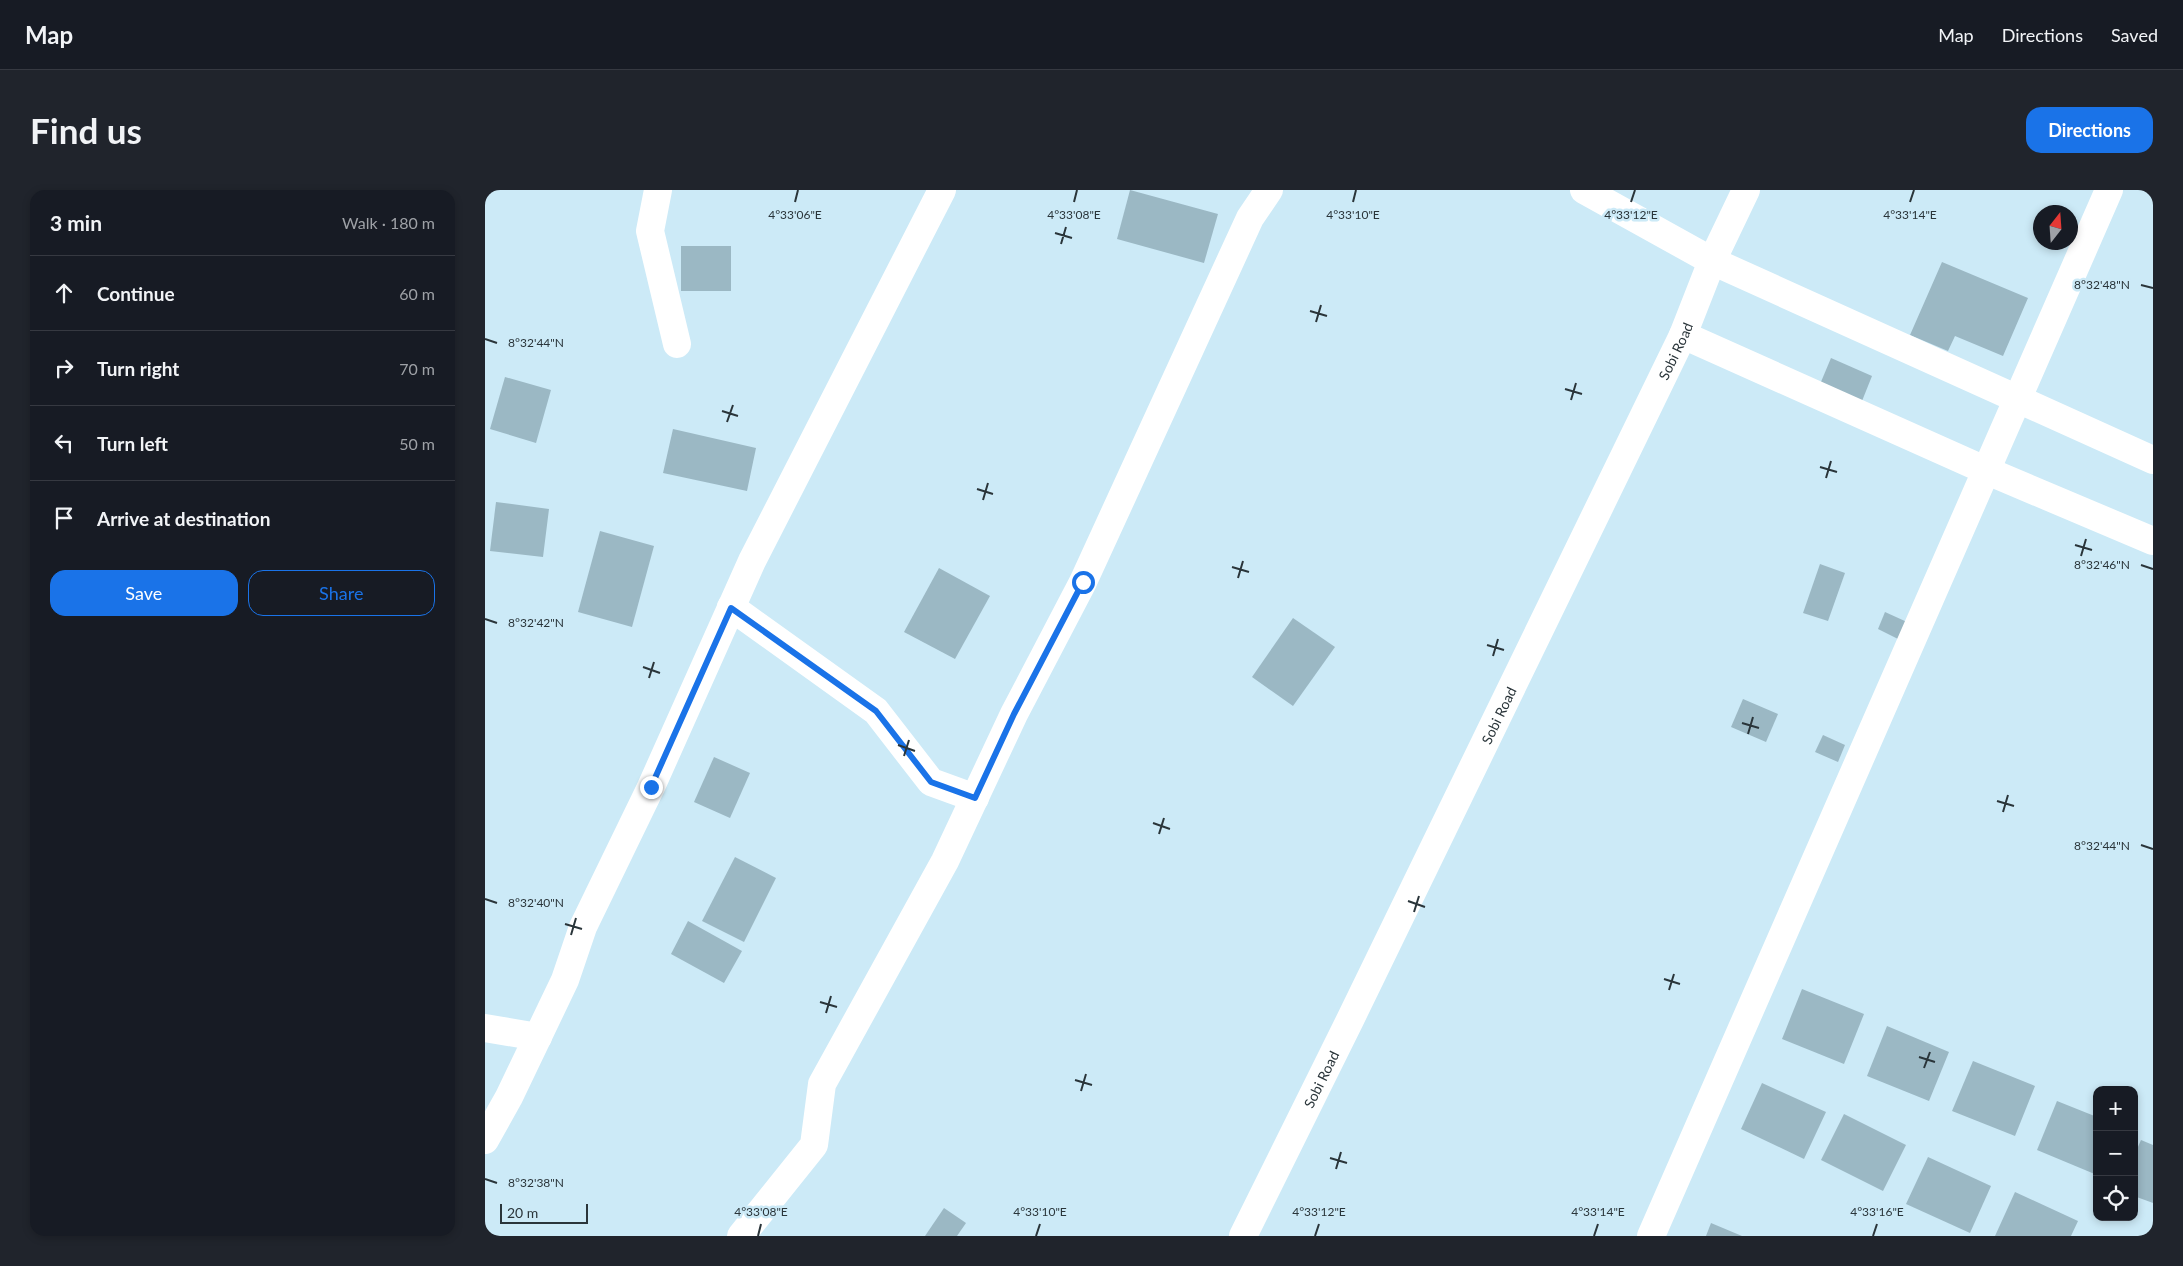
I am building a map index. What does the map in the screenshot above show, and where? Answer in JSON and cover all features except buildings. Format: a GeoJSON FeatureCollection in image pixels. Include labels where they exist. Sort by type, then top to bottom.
{"type":"FeatureCollection","features":[{"type":"Feature","properties":{"kind":"main road"},"geometry":{"type":"LineString","coordinates":[[659,190],[650,231],[677,344]]}},
{"type":"Feature","properties":{"kind":"main road"},"geometry":{"type":"LineString","coordinates":[[485,1140],[509,1096],[565,980],[583,928],[651,787],[751,561],[943,190]]}},
{"type":"Feature","properties":{"kind":"main road"},"geometry":{"type":"LineString","coordinates":[[741,1236],[814,1145],[822,1084],[945,861],[1014,714],[1083,582],[1250,218],[1269,190]]}},
{"type":"Feature","properties":{"kind":"main road"},"geometry":{"type":"LineString","coordinates":[[1584,190],[1712,261],[2153,460]]}},
{"type":"Feature","properties":{"kind":"main road","name":"Sobi Road"},"geometry":{"type":"LineString","coordinates":[[1243,1236],[1351,1020],[1683,335],[1712,261],[1746,190]]}},
{"type":"Feature","properties":{"kind":"main road"},"geometry":{"type":"LineString","coordinates":[[1651,1236],[2109,190]]}},
{"type":"Feature","properties":{"kind":"main road"},"geometry":{"type":"LineString","coordinates":[[1683,335],[1985,470],[2153,542]]}},
{"type":"Feature","properties":{"kind":"main road"},"geometry":{"type":"LineString","coordinates":[[731,608],[876,711],[931,782],[975,798]]}},
{"type":"Feature","properties":{"kind":"main road"},"geometry":{"type":"LineString","coordinates":[[485,1028],[538,1037]]}},
{"type":"Feature","properties":{"kind":"route"},"geometry":{"type":"LineString","coordinates":[[651,787],[731,608],[876,711],[931,782],[975,798],[1014,714],[1083,582]]}}]}
